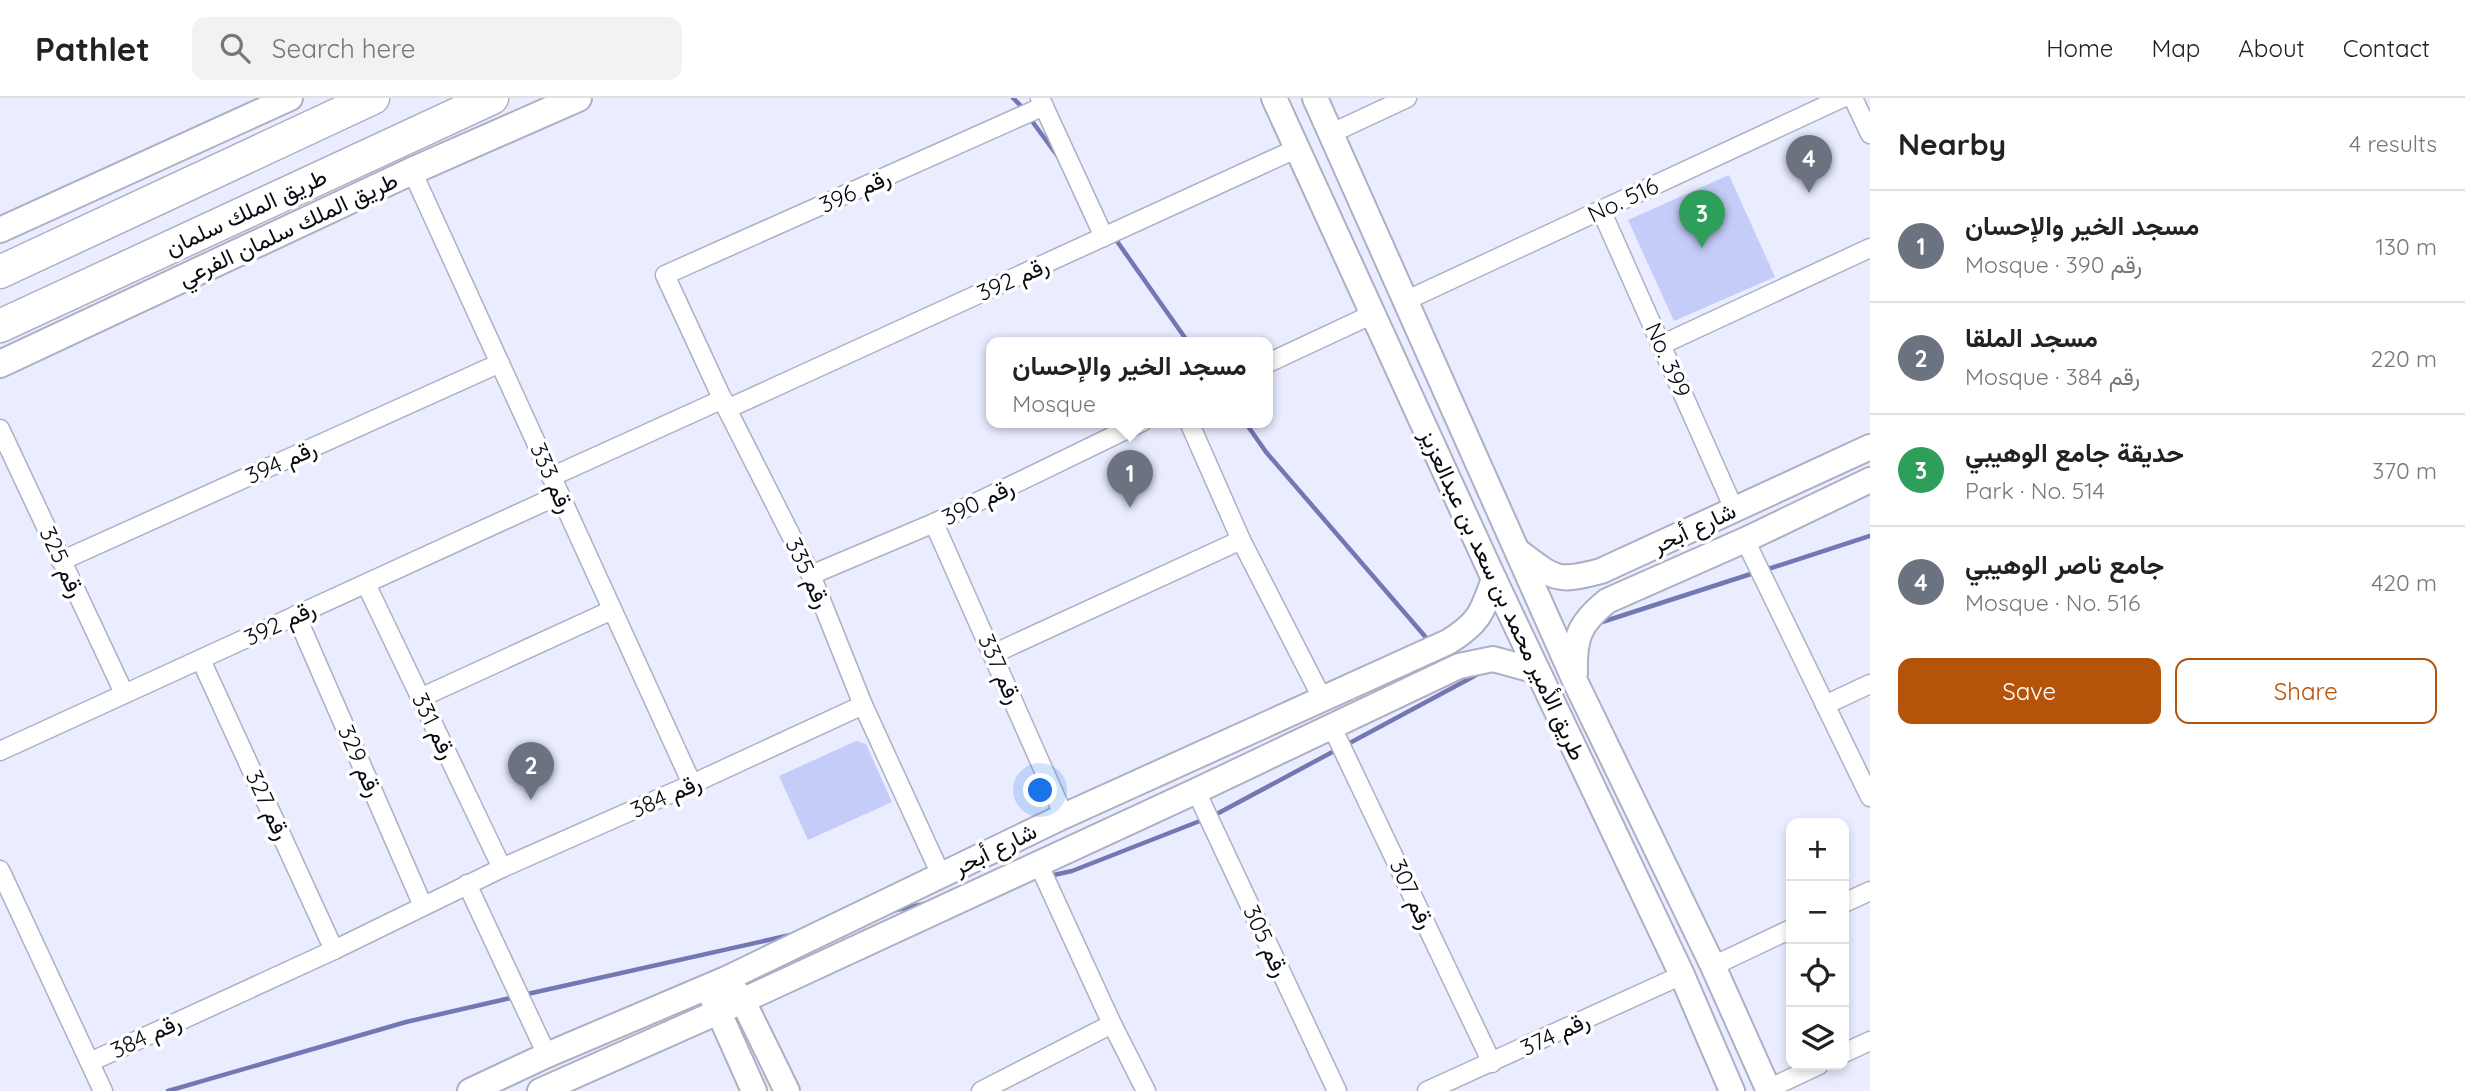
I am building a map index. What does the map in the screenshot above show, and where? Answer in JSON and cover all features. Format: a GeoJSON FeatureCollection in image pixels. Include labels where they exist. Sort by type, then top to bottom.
{"type":"FeatureCollection","features":[{"type":"Feature","properties":{"kind":"highway"},"geometry":{"type":"LineString","coordinates":[[0,272],[373,98]]}},
{"type":"Feature","properties":{"kind":"highway","name":"طريق الملك سلمان"},"geometry":{"type":"LineString","coordinates":[[0,326],[492,98]]}},
{"type":"Feature","properties":{"kind":"main road"},"geometry":{"type":"LineString","coordinates":[[200,177],[335,98]]}},
{"type":"Feature","properties":{"kind":"main road","name":"طريق الملك سلمان الفرعي"},"geometry":{"type":"LineString","coordinates":[[0,364],[412,171],[578,98]]}},
{"type":"Feature","properties":{"kind":"street"},"geometry":{"type":"LineString","coordinates":[[0,230],[290,98]]}},
{"type":"Feature","properties":{"kind":"street","name":"طريق الأمير محمد بن سعد بن عبدالعزيز"},"geometry":{"type":"LineString","coordinates":[[1275,98],[1494,579],[1682,975],[1732,1091]]}},
{"type":"Feature","properties":{"kind":"street","name":"طريق الأمير محمد بن سعد بن عبدالعزيز"},"geometry":{"type":"LineString","coordinates":[[1315,98],[1575,681],[1713,966],[1769,1090]]}},
{"type":"Feature","properties":{"kind":"street"},"geometry":{"type":"LineString","coordinates":[[1332,133],[1407,98]]}},
{"type":"Feature","properties":{"kind":"street","name":"No. 516"},"geometry":{"type":"LineString","coordinates":[[1405,301],[1842,98]]}},
{"type":"Feature","properties":{"kind":"street"},"geometry":{"type":"LineString","coordinates":[[1853,98],[1870,134]]}},
{"type":"Feature","properties":{"kind":"street"},"geometry":{"type":"LineString","coordinates":[[1042,102],[1104,237]]}},
{"type":"Feature","properties":{"kind":"street","name":"رقم 396"},"geometry":{"type":"LineString","coordinates":[[666,275],[1042,102]]}},
{"type":"Feature","properties":{"kind":"street","name":"رقم 392"},"geometry":{"type":"LineString","coordinates":[[551,477],[725,404],[1104,237],[1298,148]]}},
{"type":"Feature","properties":{"kind":"street","name":"رقم 333"},"geometry":{"type":"LineString","coordinates":[[412,171],[692,785]]}},
{"type":"Feature","properties":{"kind":"street","name":"No. 399"},"geometry":{"type":"LineString","coordinates":[[1601,210],[1734,509]]}},
{"type":"Feature","properties":{"kind":"street"},"geometry":{"type":"LineString","coordinates":[[1661,345],[1870,248]]}},
{"type":"Feature","properties":{"kind":"street","name":"رقم 335"},"geometry":{"type":"LineString","coordinates":[[666,275],[725,404],[811,575],[863,705],[941,875]]}},
{"type":"Feature","properties":{"kind":"street"},"geometry":{"type":"LineString","coordinates":[[1273,361],[1373,314]]}},
{"type":"Feature","properties":{"kind":"street","name":"رقم 394"},"geometry":{"type":"LineString","coordinates":[[61,561],[500,363]]}},
{"type":"Feature","properties":{"kind":"street","name":"رقم 390"},"geometry":{"type":"LineString","coordinates":[[811,575],[934,523],[1130,428]]}},
{"type":"Feature","properties":{"kind":"street"},"geometry":{"type":"LineString","coordinates":[[1192,428],[1241,540],[1322,698]]}},
{"type":"Feature","properties":{"kind":"street","name":"رقم 325"},"geometry":{"type":"LineString","coordinates":[[0,429],[124,693]]}},
{"type":"Feature","properties":{"kind":"street","name":"شارع أبحر"},"geometry":{"type":"LineString","coordinates":[[1519,552],[1551,575],[1569,579],[1601,571],[1870,447]]}},
{"type":"Feature","properties":{"kind":"street","name":"شارع أبحر"},"geometry":{"type":"LineString","coordinates":[[1575,681],[1574,651],[1580,629],[1591,614],[1607,601],[1745,540],[1870,480]]}},
{"type":"Feature","properties":{"kind":"street","name":"رقم 392"},"geometry":{"type":"LineString","coordinates":[[0,751],[559,495]]}},
{"type":"Feature","properties":{"kind":"street","name":"رقم 337"},"geometry":{"type":"LineString","coordinates":[[934,523],[1064,816]]}},
{"type":"Feature","properties":{"kind":"street"},"geometry":{"type":"LineString","coordinates":[[993,654],[1241,540]]}},
{"type":"Feature","properties":{"kind":"street"},"geometry":{"type":"LineString","coordinates":[[1745,540],[1870,797]]}},
{"type":"Feature","properties":{"kind":"street"},"geometry":{"type":"LineString","coordinates":[[1618,564],[1610,571],[1609,580],[1622,590],[1632,590]]}},
{"type":"Feature","properties":{"kind":"street","name":"شارع أبحر"},"geometry":{"type":"LineString","coordinates":[[470,1091],[547,1055],[717,983],[1064,816],[1448,642],[1469,630],[1483,608],[1494,579]]}},
{"type":"Feature","properties":{"kind":"street","name":"رقم 331"},"geometry":{"type":"LineString","coordinates":[[366,584],[502,868]]}},
{"type":"Feature","properties":{"kind":"street"},"geometry":{"type":"LineString","coordinates":[[420,698],[612,610]]}},
{"type":"Feature","properties":{"kind":"street","name":"رقم 329"},"geometry":{"type":"LineString","coordinates":[[296,615],[423,906]]}},
{"type":"Feature","properties":{"kind":"street"},"geometry":{"type":"LineString","coordinates":[[1448,642],[1459,666]]}},
{"type":"Feature","properties":{"kind":"street","name":"شارع أبحر"},"geometry":{"type":"LineString","coordinates":[[552,1088],[1196,792],[1459,666],[1493,659],[1537,671]]}},
{"type":"Feature","properties":{"kind":"street","name":"رقم 327"},"geometry":{"type":"LineString","coordinates":[[201,660],[334,950]]}},
{"type":"Feature","properties":{"kind":"street"},"geometry":{"type":"LineString","coordinates":[[1825,705],[1870,684]]}},
{"type":"Feature","properties":{"kind":"street","name":"رقم 384"},"geometry":{"type":"LineString","coordinates":[[90,1062],[334,950],[467,884],[692,785],[863,705]]}},
{"type":"Feature","properties":{"kind":"street","name":"رقم 307"},"geometry":{"type":"LineString","coordinates":[[1331,725],[1492,1062]]}},
{"type":"Feature","properties":{"kind":"street","name":"رقم 305"},"geometry":{"type":"LineString","coordinates":[[1196,792],[1337,1091]]}},
{"type":"Feature","properties":{"kind":"street"},"geometry":{"type":"LineString","coordinates":[[1038,863],[1146,1091]]}},
{"type":"Feature","properties":{"kind":"street"},"geometry":{"type":"LineString","coordinates":[[0,870],[103,1091]]}},
{"type":"Feature","properties":{"kind":"street"},"geometry":{"type":"LineString","coordinates":[[467,884],[547,1055]]}},
{"type":"Feature","properties":{"kind":"street"},"geometry":{"type":"LineString","coordinates":[[1849,902],[1870,891]]}},
{"type":"Feature","properties":{"kind":"street"},"geometry":{"type":"LineString","coordinates":[[1713,966],[1786,931]]}},
{"type":"Feature","properties":{"kind":"street","name":"رقم 374"},"geometry":{"type":"LineString","coordinates":[[1427,1091],[1682,975]]}},
{"type":"Feature","properties":{"kind":"street"},"geometry":{"type":"LineString","coordinates":[[717,983],[742,999],[787,1091]]}},
{"type":"Feature","properties":{"kind":"street"},"geometry":{"type":"LineString","coordinates":[[717,983],[718,1012],[754,1091]]}},
{"type":"Feature","properties":{"kind":"street"},"geometry":{"type":"LineString","coordinates":[[989,1089],[1112,1024]]}},
{"type":"Feature","properties":{"kind":"street"},"geometry":{"type":"LineString","coordinates":[[1849,1051],[1870,1041]]}},
{"type":"Feature","properties":{"kind":"street"},"geometry":{"type":"LineString","coordinates":[[1769,1090],[1809,1070]]}},
{"type":"Feature","properties":{"kind":"shaded area"},"geometry":{"type":"Polygon","coordinates":[[[1729,175],[1775,277],[1674,321],[1628,220],[1729,175]]]}},
{"type":"Feature","properties":{"kind":"shaded area"},"geometry":{"type":"Polygon","coordinates":[[[856,741],[866,744],[892,802],[808,840],[779,776],[856,741]]]}},
{"type":"Feature","properties":{"kind":"waterway"},"geometry":{"type":"LineString","coordinates":[[1013,98],[1024,109]]}},
{"type":"Feature","properties":{"kind":"waterway"},"geometry":{"type":"LineString","coordinates":[[1029,117],[1059,158]]}},
{"type":"Feature","properties":{"kind":"waterway"},"geometry":{"type":"LineString","coordinates":[[1114,237],[1184,337]]}},
{"type":"Feature","properties":{"kind":"waterway"},"geometry":{"type":"LineString","coordinates":[[1249,428],[1266,452],[1429,641]]}},
{"type":"Feature","properties":{"kind":"waterway"},"geometry":{"type":"LineString","coordinates":[[1765,570],[1870,536]]}},
{"type":"Feature","properties":{"kind":"waterway"},"geometry":{"type":"LineString","coordinates":[[1599,623],[1757,572]]}},
{"type":"Feature","properties":{"kind":"waterway"},"geometry":{"type":"LineString","coordinates":[[1346,745],[1480,673]]}},
{"type":"Feature","properties":{"kind":"waterway"},"geometry":{"type":"LineString","coordinates":[[1213,816],[1338,749]]}},
{"type":"Feature","properties":{"kind":"waterway"},"geometry":{"type":"LineString","coordinates":[[1049,876],[1072,871],[1205,819]]}},
{"type":"Feature","properties":{"kind":"waterway"},"geometry":{"type":"LineString","coordinates":[[892,911],[924,904]]}},
{"type":"Feature","properties":{"kind":"waterway"},"geometry":{"type":"LineString","coordinates":[[523,995],[795,934]]}},
{"type":"Feature","properties":{"kind":"waterway"},"geometry":{"type":"LineString","coordinates":[[168,1091],[406,1022],[515,997]]}},
{"type":"Feature","properties":{"kind":"place","name":"جامع ناصر الوهيبي"},"geometry":{"type":"Point","coordinates":[1809,193]}},
{"type":"Feature","properties":{"kind":"place","name":"حديقة جامع الوهيبي"},"geometry":{"type":"Point","coordinates":[1702,248]}},
{"type":"Feature","properties":{"kind":"place","name":"مسجد الخير والإحسان"},"geometry":{"type":"Point","coordinates":[1130,508]}},
{"type":"Feature","properties":{"kind":"place","name":"مسجد الملقا"},"geometry":{"type":"Point","coordinates":[531,800]}}]}
